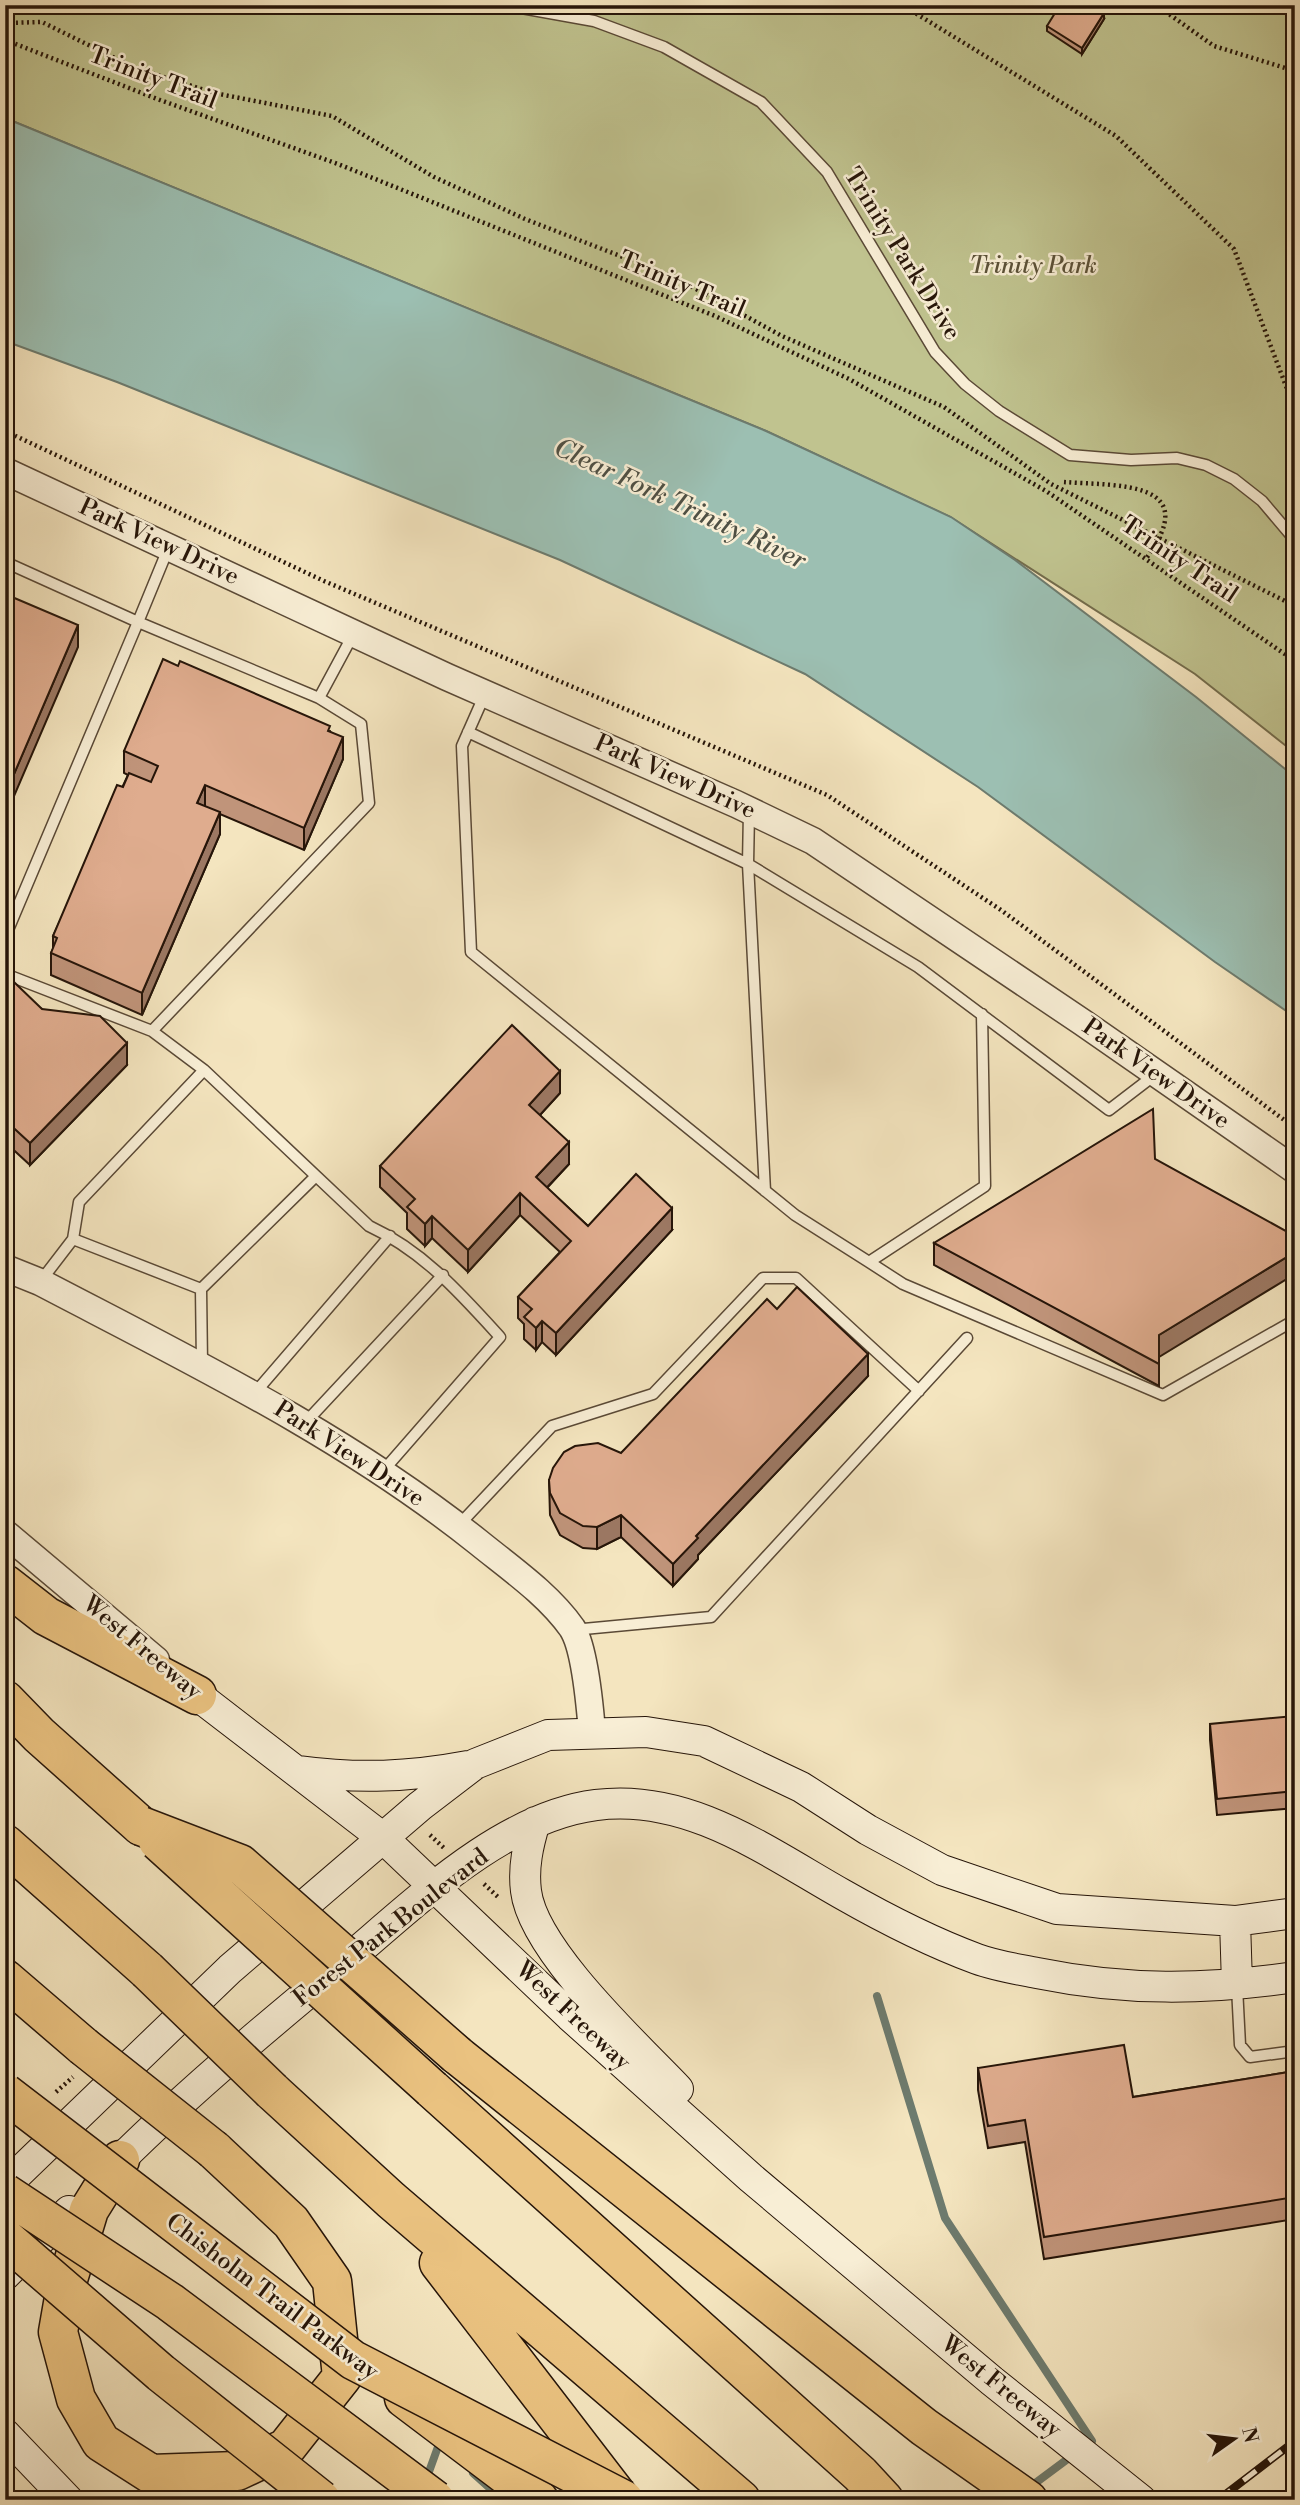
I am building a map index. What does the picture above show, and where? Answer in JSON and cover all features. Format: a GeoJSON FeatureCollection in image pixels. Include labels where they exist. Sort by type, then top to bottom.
{"type":"FeatureCollection","features":[{"type":"Feature","properties":{"kind":"highway"},"geometry":{"type":"LineString","coordinates":[[5,1584],[47,1616],[197,1695]]}},
{"type":"Feature","properties":{"kind":"highway"},"geometry":{"type":"LineString","coordinates":[[5,1700],[39,1735],[872,2487]]}},
{"type":"Feature","properties":{"kind":"highway"},"geometry":{"type":"LineString","coordinates":[[141,1826],[240,1864],[457,2055],[924,2427],[1028,2500]]}},
{"type":"Feature","properties":{"kind":"highway"},"geometry":{"type":"LineString","coordinates":[[5,1844],[147,1970],[272,2091],[391,2200],[741,2500]]}},
{"type":"Feature","properties":{"kind":"highway"},"geometry":{"type":"LineString","coordinates":[[5,1979],[83,2046],[214,2150],[291,2222],[332,2281],[342,2377],[286,2448],[237,2471],[151,2474],[101,2442],[76,2399],[58,2332],[66,2286],[89,2210],[120,2160]]}},
{"type":"Feature","properties":{"kind":"highway","name":"Chisholm Trail Parkway"},"geometry":{"type":"LineString","coordinates":[[5,2093],[539,2500]]}},
{"type":"Feature","properties":{"kind":"highway"},"geometry":{"type":"LineString","coordinates":[[6,2187],[170,2302],[435,2500]]}},
{"type":"Feature","properties":{"kind":"highway"},"geometry":{"type":"LineString","coordinates":[[391,2200],[623,2500]]}},
{"type":"Feature","properties":{"kind":"highway"},"geometry":{"type":"LineString","coordinates":[[5,2238],[161,2373],[321,2500]]}},
{"type":"Feature","properties":{"kind":"highway"},"geometry":{"type":"LineString","coordinates":[[353,2360],[623,2500]]}},
{"type":"Feature","properties":{"kind":"main road","name":"West Freeway"},"geometry":{"type":"LineString","coordinates":[[197,1695],[383,1838],[437,1886],[570,2016],[751,2178],[992,2381],[1141,2500]]}},
{"type":"Feature","properties":{"kind":"main road"},"geometry":{"type":"LineString","coordinates":[[298,1771],[371,1778],[430,1773],[475,1764],[548,1735],[646,1732],[704,1741],[802,1787],[868,1830],[942,1870],[1001,1893],[1057,1909],[1134,1917],[1235,1921],[1295,1913]]}},
{"type":"Feature","properties":{"kind":"main road"},"geometry":{"type":"LineString","coordinates":[[6,2187],[230,1969],[383,1838],[475,1764]]}},
{"type":"Feature","properties":{"kind":"main road","name":"Forest Park Boulevard"},"geometry":{"type":"LineString","coordinates":[[5,2275],[160,2120],[262,2031],[437,1886],[504,1839],[535,1822],[568,1811],[614,1804],[653,1806],[683,1813],[747,1838],[845,1896],[980,1961],[1072,1980],[1116,1985],[1196,1989],[1295,1978]]}},
{"type":"Feature","properties":{"kind":"main road"},"geometry":{"type":"LineString","coordinates":[[535,1822],[527,1849],[526,1892],[532,1913],[549,1942],[599,2004],[693,2105],[751,2178]]}},
{"type":"Feature","properties":{"kind":"main road"},"geometry":{"type":"LineString","coordinates":[[1235,1921],[1237,1984]]}},
{"type":"Feature","properties":{"kind":"main road"},"geometry":{"type":"LineString","coordinates":[[9,2439],[68,2500]]}},
{"type":"Feature","properties":{"kind":"street","name":"Park View Drive"},"geometry":{"type":"LineString","coordinates":[[5,471],[813,841],[1295,1170]]}},
{"type":"Feature","properties":{"kind":"street","name":"Park View Drive"},"geometry":{"type":"LineString","coordinates":[[5,1268],[40,1282],[305,1423],[383,1471],[458,1526],[527,1581],[573,1630],[588,1690],[592,1732]]}},
{"type":"Feature","properties":{"kind":"street","name":"West Freeway"},"geometry":{"type":"LineString","coordinates":[[5,1533],[197,1695]]}},
{"type":"Feature","properties":{"kind":"lane","name":"Trinity Park Drive"},"geometry":{"type":"LineString","coordinates":[[504,5],[594,20],[652,42],[761,102],[827,173],[935,352],[965,384],[999,411],[1070,455],[1131,460],[1177,458],[1215,470],[1234,479],[1262,500],[1295,540]]}},
{"type":"Feature","properties":{"kind":"lane"},"geometry":{"type":"LineString","coordinates":[[5,937],[169,547]]}},
{"type":"Feature","properties":{"kind":"lane"},"geometry":{"type":"LineString","coordinates":[[5,562],[138,622],[319,698],[361,724],[369,803],[152,1031]]}},
{"type":"Feature","properties":{"kind":"lane"},"geometry":{"type":"LineString","coordinates":[[319,698],[354,633]]}},
{"type":"Feature","properties":{"kind":"lane"},"geometry":{"type":"LineString","coordinates":[[485,693],[462,746],[471,952],[765,1191],[795,1214],[903,1284],[1163,1395],[1295,1320]]}},
{"type":"Feature","properties":{"kind":"lane"},"geometry":{"type":"LineString","coordinates":[[468,732],[748,864],[918,967],[1110,1110],[1157,1074]]}},
{"type":"Feature","properties":{"kind":"lane"},"geometry":{"type":"LineString","coordinates":[[748,810],[748,864],[765,1191]]}},
{"type":"Feature","properties":{"kind":"lane"},"geometry":{"type":"LineString","coordinates":[[5,974],[152,1031],[204,1070],[369,1226],[390,1236],[443,1275],[500,1337],[383,1471]]}},
{"type":"Feature","properties":{"kind":"lane"},"geometry":{"type":"LineString","coordinates":[[869,1262],[985,1185],[982,1014]]}},
{"type":"Feature","properties":{"kind":"lane"},"geometry":{"type":"LineString","coordinates":[[40,1282],[73,1239],[79,1202],[204,1070]]}},
{"type":"Feature","properties":{"kind":"lane"},"geometry":{"type":"LineString","coordinates":[[202,1366],[201,1289],[316,1176]]}},
{"type":"Feature","properties":{"kind":"lane"},"geometry":{"type":"LineString","coordinates":[[254,1394],[390,1236]]}},
{"type":"Feature","properties":{"kind":"lane"},"geometry":{"type":"LineString","coordinates":[[73,1239],[201,1289]]}},
{"type":"Feature","properties":{"kind":"lane"},"geometry":{"type":"LineString","coordinates":[[305,1423],[443,1275]]}},
{"type":"Feature","properties":{"kind":"lane"},"geometry":{"type":"LineString","coordinates":[[458,1526],[552,1426],[653,1394],[763,1278],[796,1278],[919,1391]]}},
{"type":"Feature","properties":{"kind":"lane"},"geometry":{"type":"LineString","coordinates":[[573,1630],[711,1617],[967,1338]]}},
{"type":"Feature","properties":{"kind":"lane"},"geometry":{"type":"LineString","coordinates":[[1237,1984],[1241,2046],[1250,2057],[1295,2051]]}},
{"type":"Feature","properties":{"kind":"path"},"geometry":{"type":"LineString","coordinates":[[902,5],[1115,136],[1234,249],[1295,410]]}},
{"type":"Feature","properties":{"kind":"path"},"geometry":{"type":"LineString","coordinates":[[1156,5],[1214,46],[1295,71]]}},
{"type":"Feature","properties":{"kind":"path"},"geometry":{"type":"LineString","coordinates":[[5,23],[42,22],[135,68],[214,93],[332,116],[434,177],[525,219],[674,277],[782,336],[944,407],[1051,484],[1295,606]]}},
{"type":"Feature","properties":{"kind":"path","name":"Trinity Trail"},"geometry":{"type":"LineString","coordinates":[[5,40],[160,100],[338,164],[715,316],[849,379],[1046,491],[1295,661]]}},
{"type":"Feature","properties":{"kind":"path"},"geometry":{"type":"LineString","coordinates":[[5,431],[324,581],[827,795],[1001,910],[1295,1128]]}},
{"type":"Feature","properties":{"kind":"path"},"geometry":{"type":"LineString","coordinates":[[1064,482],[1133,487],[1152,494],[1164,509],[1166,529],[1145,559]]}},
{"type":"Feature","properties":{"kind":"path"},"geometry":{"type":"LineString","coordinates":[[1046,491],[1051,484]]}},
{"type":"Feature","properties":{"kind":"path"},"geometry":{"type":"LineString","coordinates":[[421,1827],[448,1851]]}},
{"type":"Feature","properties":{"kind":"green space","name":"Trinity Park"},"geometry":{"type":"Polygon","coordinates":[[[5,5],[1295,5],[1295,753],[1195,674],[950,517],[766,431],[5,118],[5,5]]]}},
{"type":"Feature","properties":{"kind":"water","name":"Clear Fork Trinity River"},"geometry":{"type":"Polygon","coordinates":[[[5,118],[766,431],[951,517],[1015,560],[1196,697],[1295,777],[1295,1017],[1215,962],[978,787],[805,674],[560,560],[117,382],[5,341],[5,118]]]}},
{"type":"Feature","properties":{"kind":"building"},"geometry":{"type":"Polygon","coordinates":[[[1060,5],[1092,5],[1104,13],[1082,48],[1047,26],[1060,5]]]}},
{"type":"Feature","properties":{"kind":"building"},"geometry":{"type":"Polygon","coordinates":[[[5,594],[78,625],[5,795],[5,594]]]}},
{"type":"Feature","properties":{"kind":"building"},"geometry":{"type":"Polygon","coordinates":[[[163,659],[178,666],[180,661],[330,726],[328,731],[343,737],[304,828],[205,785],[197,803],[220,812],[142,993],[51,953],[57,938],[53,936],[117,785],[123,787],[129,773],[151,782],[158,766],[124,751],[163,659]]]}},
{"type":"Feature","properties":{"kind":"building"},"geometry":{"type":"Polygon","coordinates":[[[15,983],[42,1009],[100,1016],[127,1043],[30,1143],[5,1120],[5,993],[15,983]]]}},
{"type":"Feature","properties":{"kind":"building"},"geometry":{"type":"Polygon","coordinates":[[[512,1025],[560,1071],[529,1105],[569,1142],[536,1177],[588,1226],[636,1174],[672,1208],[556,1333],[542,1321],[536,1328],[524,1317],[532,1309],[518,1297],[571,1241],[520,1193],[468,1250],[432,1216],[425,1224],[407,1207],[415,1199],[380,1166],[512,1025]]]}},
{"type":"Feature","properties":{"kind":"building"},"geometry":{"type":"Polygon","coordinates":[[[1153,1109],[1155,1159],[1295,1236],[1295,1252],[1159,1335],[1159,1364],[934,1243],[1153,1109]]]}},
{"type":"Feature","properties":{"kind":"building"},"geometry":{"type":"Polygon","coordinates":[[[797,1287],[868,1354],[696,1536],[698,1538],[673,1564],[621,1515],[597,1527],[583,1526],[560,1513],[550,1493],[549,1480],[553,1468],[564,1452],[575,1446],[598,1443],[621,1453],[767,1299],[777,1309],[797,1287]]]}},
{"type":"Feature","properties":{"kind":"building"},"geometry":{"type":"Polygon","coordinates":[[[1294,1716],[1295,1791],[1217,1799],[1210,1724],[1294,1716]]]}},
{"type":"Feature","properties":{"kind":"building"},"geometry":{"type":"Polygon","coordinates":[[[1124,2045],[1133,2097],[1295,2071],[1295,2197],[1044,2237],[1025,2120],[988,2126],[978,2068],[1124,2045]]]}},
{"type":"Feature","properties":{"kind":"waterway"},"geometry":{"type":"LineString","coordinates":[[877,1996],[945,2218],[1092,2441],[1084,2447]]}},
{"type":"Feature","properties":{"kind":"waterway"},"geometry":{"type":"LineString","coordinates":[[426,2480],[439,2444],[442,2446]]}},
{"type":"Feature","properties":{"kind":"waterway"},"geometry":{"type":"LineString","coordinates":[[1030,2487],[1073,2455]]}},
{"type":"Feature","properties":{"kind":"waterway"},"geometry":{"type":"LineString","coordinates":[[473,2473],[503,2500]]}},
{"type":"Feature","properties":{"kind":"railway"},"geometry":{"type":"LineString","coordinates":[[1218,2500],[1295,2441]]}}]}
